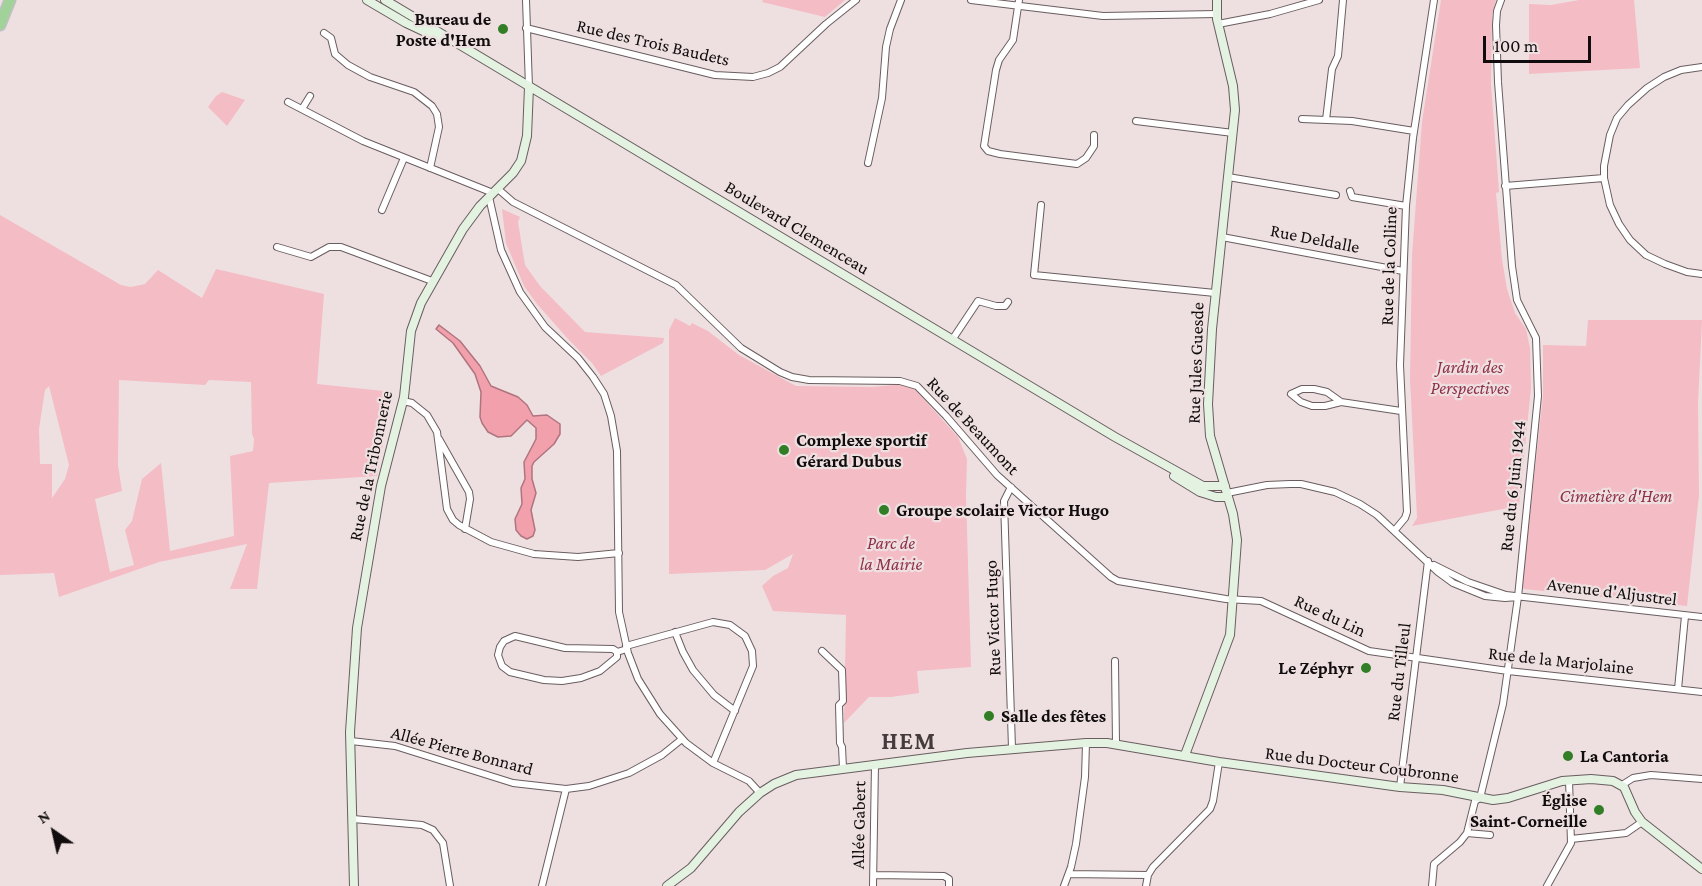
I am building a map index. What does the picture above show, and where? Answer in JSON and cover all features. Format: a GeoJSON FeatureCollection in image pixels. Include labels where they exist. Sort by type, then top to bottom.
{"type":"FeatureCollection","features":[{"type":"Feature","properties":{"kind":"highway"},"geometry":{"type":"LineString","coordinates":[[0,25],[10,0]]}},
{"type":"Feature","properties":{"kind":"street","name":"Boulevard Clemenceau"},"geometry":{"type":"LineString","coordinates":[[367,0],[414,27],[462,48]]}},
{"type":"Feature","properties":{"kind":"street","name":"Boulevard Clemenceau"},"geometry":{"type":"LineString","coordinates":[[385,0],[1115,436],[1200,492],[1216,497],[1226,492]]}},
{"type":"Feature","properties":{"kind":"street"},"geometry":{"type":"LineString","coordinates":[[526,0],[529,87]]}},
{"type":"Feature","properties":{"kind":"street","name":"Rue des Trois Baudets"},"geometry":{"type":"LineString","coordinates":[[526,28],[715,75],[753,77],[768,74],[780,67],[826,24],[856,0]]}},
{"type":"Feature","properties":{"kind":"street"},"geometry":{"type":"LineString","coordinates":[[868,163],[882,98],[886,47],[901,0]]}},
{"type":"Feature","properties":{"kind":"street"},"geometry":{"type":"LineString","coordinates":[[971,0],[1018,3],[1103,16],[1216,14]]}},
{"type":"Feature","properties":{"kind":"street","name":"Rue Jules Guesde"},"geometry":{"type":"LineString","coordinates":[[1185,755],[1228,642],[1233,599],[1236,530],[1210,436],[1208,404],[1215,293],[1233,133],[1235,93],[1216,14],[1217,0]]}},
{"type":"Feature","properties":{"kind":"street"},"geometry":{"type":"LineString","coordinates":[[1218,24],[1270,14],[1319,0]]}},
{"type":"Feature","properties":{"kind":"street"},"geometry":{"type":"LineString","coordinates":[[1326,120],[1332,69],[1338,56],[1343,0]]}},
{"type":"Feature","properties":{"kind":"street","name":"Rue de la Colline"},"geometry":{"type":"LineString","coordinates":[[1395,530],[1407,512],[1401,411],[1406,206],[1414,131],[1434,0]]}},
{"type":"Feature","properties":{"kind":"street","name":"Rue du 6 Juin 1944"},"geometry":{"type":"LineString","coordinates":[[1467,833],[1475,801],[1480,798],[1503,704],[1518,597],[1538,396],[1537,346],[1534,331],[1519,304],[1515,291],[1505,186],[1496,33],[1497,11],[1501,0]]}},
{"type":"Feature","properties":{"kind":"street"},"geometry":{"type":"LineString","coordinates":[[1018,3],[1013,40],[999,60],[996,70],[984,146],[988,151],[1000,154],[1077,164],[1086,158],[1094,146],[1094,135]]}},
{"type":"Feature","properties":{"kind":"street"},"geometry":{"type":"LineString","coordinates":[[324,33],[331,38],[335,54],[348,65],[374,78],[414,93],[432,106],[439,124],[430,168]]}},
{"type":"Feature","properties":{"kind":"street"},"geometry":{"type":"LineString","coordinates":[[1702,67],[1681,70],[1656,81],[1622,112],[1607,144],[1604,178],[1613,213],[1637,248],[1665,264],[1687,272],[1702,274]]}},
{"type":"Feature","properties":{"kind":"street","name":"Rue de la Tribonnerie"},"geometry":{"type":"LineString","coordinates":[[354,886],[351,741],[356,645],[362,591],[381,486],[403,401],[412,326],[432,281],[463,229],[516,169],[524,152],[527,136],[529,87]]}},
{"type":"Feature","properties":{"kind":"street"},"geometry":{"type":"LineString","coordinates":[[302,109],[310,96]]}},
{"type":"Feature","properties":{"kind":"street","name":"Rue de Beaumont"},"geometry":{"type":"LineString","coordinates":[[288,102],[357,138],[482,188],[491,195]]}},
{"type":"Feature","properties":{"kind":"street"},"geometry":{"type":"LineString","coordinates":[[1302,119],[1352,121],[1414,131]]}},
{"type":"Feature","properties":{"kind":"street"},"geometry":{"type":"LineString","coordinates":[[1136,121],[1233,133]]}},
{"type":"Feature","properties":{"kind":"street"},"geometry":{"type":"LineString","coordinates":[[382,210],[404,158]]}},
{"type":"Feature","properties":{"kind":"street"},"geometry":{"type":"LineString","coordinates":[[1228,177],[1336,195]]}},
{"type":"Feature","properties":{"kind":"street"},"geometry":{"type":"LineString","coordinates":[[1505,186],[1604,178]]}},
{"type":"Feature","properties":{"kind":"street","name":"Rue de Beaumont"},"geometry":{"type":"LineString","coordinates":[[475,186],[491,195],[513,202],[676,285],[741,348],[780,372],[809,380],[900,381],[913,384],[942,411],[997,475],[1115,579],[1233,599]]}},
{"type":"Feature","properties":{"kind":"street"},"geometry":{"type":"LineString","coordinates":[[1350,191],[1352,197],[1406,206]]}},
{"type":"Feature","properties":{"kind":"street"},"geometry":{"type":"LineString","coordinates":[[491,195],[501,250],[520,292],[545,327],[589,371],[608,405],[617,444],[619,612],[627,647],[638,679],[649,699],[682,739],[713,763],[749,781],[760,793]]}},
{"type":"Feature","properties":{"kind":"street"},"geometry":{"type":"LineString","coordinates":[[1041,205],[1034,275],[1215,293]]}},
{"type":"Feature","properties":{"kind":"street","name":"Rue Deldalle"},"geometry":{"type":"LineString","coordinates":[[1222,237],[1403,271]]}},
{"type":"Feature","properties":{"kind":"street"},"geometry":{"type":"LineString","coordinates":[[277,248],[311,257],[329,247],[341,247],[432,281]]}},
{"type":"Feature","properties":{"kind":"street"},"geometry":{"type":"LineString","coordinates":[[952,340],[978,301],[996,306],[1005,306],[1008,302]]}},
{"type":"Feature","properties":{"kind":"street"},"geometry":{"type":"LineString","coordinates":[[1341,402],[1326,392],[1314,388],[1302,389],[1291,394],[1301,402],[1312,406],[1341,402],[1401,411]]}},
{"type":"Feature","properties":{"kind":"street"},"geometry":{"type":"LineString","coordinates":[[403,401],[412,403],[433,423],[469,492],[465,529]]}},
{"type":"Feature","properties":{"kind":"street"},"geometry":{"type":"LineString","coordinates":[[438,436],[447,509],[453,520],[465,529],[498,544],[534,554],[570,558],[619,553]]}},
{"type":"Feature","properties":{"kind":"street","name":"Avenue d'Aljustrel"},"geometry":{"type":"LineString","coordinates":[[1226,492],[1279,484],[1301,484],[1335,492],[1360,504],[1395,530],[1445,578],[1469,591],[1493,597],[1518,597],[1702,617]]}},
{"type":"Feature","properties":{"kind":"street","name":"Rue Victor Hugo"},"geometry":{"type":"LineString","coordinates":[[1011,487],[1005,501],[1012,748]]}},
{"type":"Feature","properties":{"kind":"street","name":"Rue du Tilleul"},"geometry":{"type":"LineString","coordinates":[[1400,787],[1428,561]]}},
{"type":"Feature","properties":{"kind":"street","name":"Rue du Lin"},"geometry":{"type":"LineString","coordinates":[[1233,599],[1261,601],[1369,651],[1416,657]]}},
{"type":"Feature","properties":{"kind":"street"},"geometry":{"type":"LineString","coordinates":[[1678,689],[1685,616]]}},
{"type":"Feature","properties":{"kind":"street"},"geometry":{"type":"LineString","coordinates":[[618,652],[613,649],[584,650],[558,647],[515,636],[504,641],[498,655],[502,666],[510,672],[548,681],[562,681],[581,678],[600,671],[617,657],[618,652],[627,647],[708,623],[722,622],[734,627],[746,636],[752,651],[753,666],[713,763]]}},
{"type":"Feature","properties":{"kind":"street"},"geometry":{"type":"LineString","coordinates":[[675,632],[686,658],[698,676],[719,699],[735,711]]}},
{"type":"Feature","properties":{"kind":"street"},"geometry":{"type":"LineString","coordinates":[[822,651],[842,670],[843,701],[839,705],[843,768]]}},
{"type":"Feature","properties":{"kind":"street","name":"Rue de la Marjolaine"},"geometry":{"type":"LineString","coordinates":[[1416,657],[1702,692]]}},
{"type":"Feature","properties":{"kind":"street"},"geometry":{"type":"LineString","coordinates":[[1115,661],[1116,744]]}},
{"type":"Feature","properties":{"kind":"street","name":"Allée Pierre Bonnard"},"geometry":{"type":"LineString","coordinates":[[351,741],[400,748],[513,783],[566,789],[589,786],[629,773],[662,755],[682,739]]}},
{"type":"Feature","properties":{"kind":"street"},"geometry":{"type":"LineString","coordinates":[[1064,886],[1076,844],[1085,777],[1086,742]]}},
{"type":"Feature","properties":{"kind":"street","name":"Rue du Docteur Coubronne"},"geometry":{"type":"LineString","coordinates":[[667,886],[694,865],[739,812],[760,793],[796,775],[1012,748],[1086,742],[1116,744],[1219,762],[1400,787],[1443,790],[1500,800],[1548,784],[1569,780],[1604,779],[1622,784]]}},
{"type":"Feature","properties":{"kind":"street"},"geometry":{"type":"LineString","coordinates":[[1146,886],[1148,875],[1157,863],[1208,813],[1214,801],[1219,762]]}},
{"type":"Feature","properties":{"kind":"street","name":"Allée Gabert"},"geometry":{"type":"LineString","coordinates":[[873,886],[875,764]]}},
{"type":"Feature","properties":{"kind":"street"},"geometry":{"type":"LineString","coordinates":[[1702,779],[1651,775],[1634,778],[1622,784],[1642,822],[1702,869]]}},
{"type":"Feature","properties":{"kind":"street"},"geometry":{"type":"LineString","coordinates":[[1547,886],[1569,848],[1571,839],[1569,780]]}},
{"type":"Feature","properties":{"kind":"street"},"geometry":{"type":"LineString","coordinates":[[542,886],[566,789]]}},
{"type":"Feature","properties":{"kind":"street"},"geometry":{"type":"LineString","coordinates":[[353,819],[422,825],[433,830],[443,843],[450,886]]}},
{"type":"Feature","properties":{"kind":"street"},"geometry":{"type":"LineString","coordinates":[[1571,839],[1626,833],[1642,822]]}},
{"type":"Feature","properties":{"kind":"street"},"geometry":{"type":"LineString","coordinates":[[1432,886],[1434,864],[1467,833],[1490,835]]}},
{"type":"Feature","properties":{"kind":"street"},"geometry":{"type":"LineString","coordinates":[[1069,874],[1148,875]]}},
{"type":"Feature","properties":{"kind":"street"},"geometry":{"type":"LineString","coordinates":[[873,875],[944,876],[949,883]]}},
{"type":"Feature","properties":{"kind":"green space"},"geometry":{"type":"Polygon","coordinates":[[[763,0],[845,0],[825,17],[762,2],[763,0]]]}},
{"type":"Feature","properties":{"kind":"green space","name":"Jardin des Perspectives"},"geometry":{"type":"Polygon","coordinates":[[[1441,0],[1496,0],[1492,14],[1491,84],[1499,192],[1496,193],[1507,289],[1515,313],[1526,329],[1530,348],[1531,388],[1519,506],[1412,526],[1417,518],[1410,379],[1412,255],[1422,122],[1441,0]]]}},
{"type":"Feature","properties":{"kind":"green space"},"geometry":{"type":"Polygon","coordinates":[[[1579,0],[1634,0],[1640,68],[1529,74],[1529,4],[1551,5],[1579,0]]]}},
{"type":"Feature","properties":{"kind":"green space"},"geometry":{"type":"Polygon","coordinates":[[[222,92],[245,100],[227,126],[208,107],[222,92]]]}},
{"type":"Feature","properties":{"kind":"green space"},"geometry":{"type":"Polygon","coordinates":[[[502,209],[520,217],[518,222],[525,265],[540,286],[585,332],[664,338],[663,343],[601,376],[592,363],[537,304],[524,286],[506,243],[502,209]]]}},
{"type":"Feature","properties":{"kind":"green space"},"geometry":{"type":"Polygon","coordinates":[[[0,215],[121,285],[131,287],[145,284],[158,270],[202,298],[216,269],[324,294],[317,384],[393,392],[377,476],[269,483],[257,589],[230,589],[247,544],[159,562],[59,597],[54,573],[0,575],[0,215]],[[119,380],[118,465],[122,491],[95,499],[110,572],[134,565],[125,530],[132,521],[142,479],[161,463],[170,551],[234,536],[230,456],[253,451],[251,382],[209,380],[205,385],[119,380]],[[49,386],[45,390],[39,429],[40,464],[52,464],[52,498],[65,479],[69,465],[49,386]]]}},
{"type":"Feature","properties":{"kind":"green space","name":"Parc de la Mairie"},"geometry":{"type":"Polygon","coordinates":[[[675,318],[690,326],[692,323],[708,331],[739,355],[796,386],[872,387],[906,384],[912,386],[958,437],[967,459],[971,667],[917,671],[919,693],[869,697],[844,723],[846,615],[773,611],[762,586],[773,576],[788,568],[793,554],[765,570],[669,574],[669,330],[675,318]]]}},
{"type":"Feature","properties":{"kind":"green space","name":"Cimetière d'Hem"},"geometry":{"type":"Polygon","coordinates":[[[1588,320],[1702,320],[1698,404],[1699,495],[1687,606],[1522,587],[1543,396],[1543,345],[1586,346],[1588,320]]]}},
{"type":"Feature","properties":{"kind":"shaded area"},"geometry":{"type":"Polygon","coordinates":[[[439,325],[460,341],[480,366],[491,386],[518,397],[527,405],[533,416],[547,415],[560,424],[560,434],[554,444],[532,466],[532,479],[536,493],[531,510],[535,530],[533,536],[527,539],[516,530],[515,519],[522,504],[521,488],[525,479],[524,462],[536,439],[536,428],[527,420],[511,436],[498,437],[488,432],[480,417],[481,392],[475,374],[453,343],[436,329],[439,325]]]}},
{"type":"Feature","properties":{"kind":"place","name":"Bureau de Poste d'Hem"},"geometry":{"type":"Point","coordinates":[503,29]}},
{"type":"Feature","properties":{"kind":"place","name":"Complexe sportif Gérard Dubus"},"geometry":{"type":"Point","coordinates":[784,450]}},
{"type":"Feature","properties":{"kind":"place","name":"Groupe scolaire Victor Hugo"},"geometry":{"type":"Point","coordinates":[884,510]}},
{"type":"Feature","properties":{"kind":"place","name":"Le Zéphyr"},"geometry":{"type":"Point","coordinates":[1366,668]}},
{"type":"Feature","properties":{"kind":"place","name":"Salle des fêtes"},"geometry":{"type":"Point","coordinates":[989,716]}},
{"type":"Feature","properties":{"kind":"place","name":"La Cantoria"},"geometry":{"type":"Point","coordinates":[1568,756]}},
{"type":"Feature","properties":{"kind":"place","name":"Église Saint-Corneille"},"geometry":{"type":"Point","coordinates":[1599,810]}},
{"type":"Feature","properties":{"kind":"district","name":"HEM"},"geometry":{"type":"Point","coordinates":[909,742]}}]}
